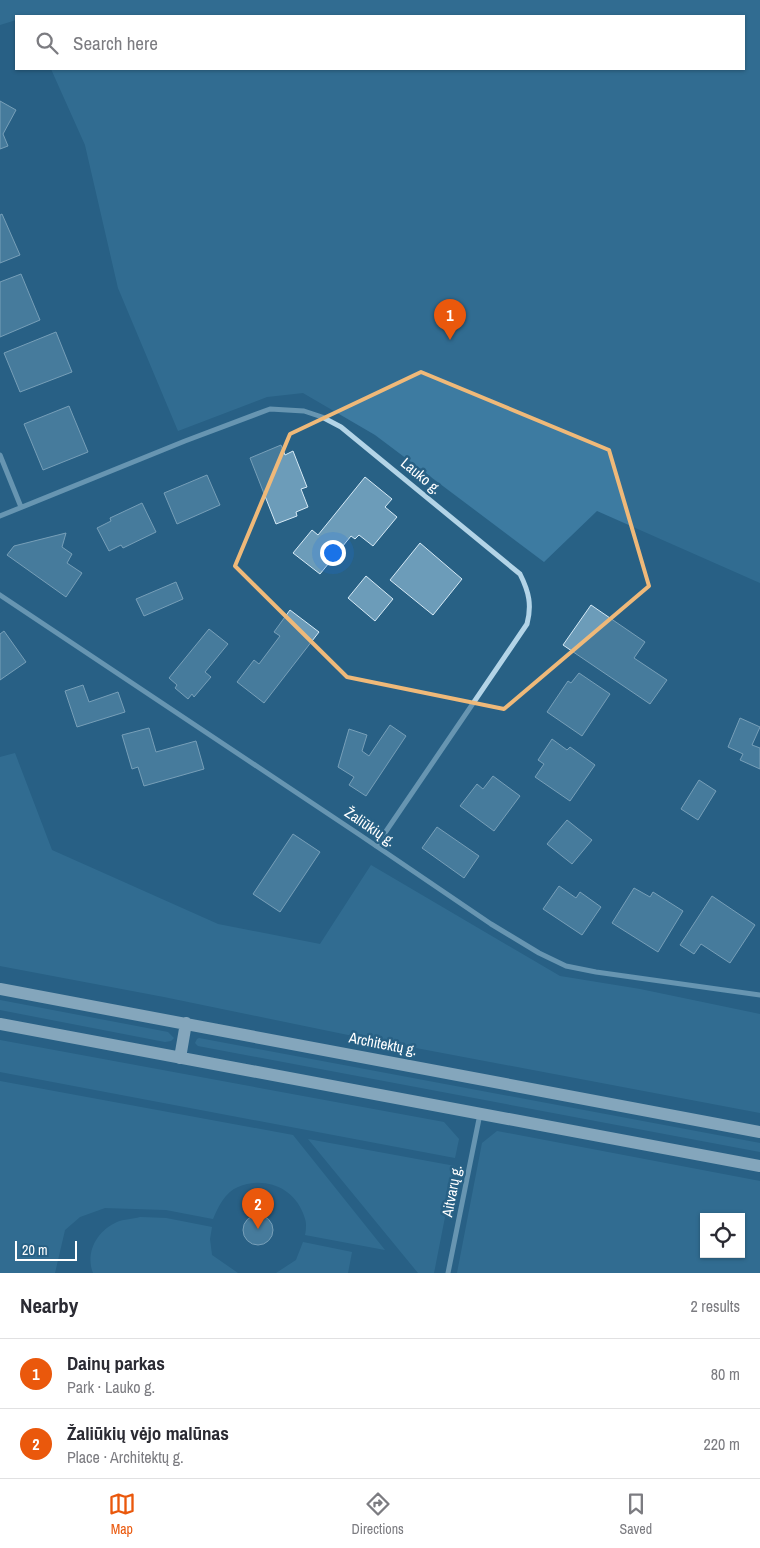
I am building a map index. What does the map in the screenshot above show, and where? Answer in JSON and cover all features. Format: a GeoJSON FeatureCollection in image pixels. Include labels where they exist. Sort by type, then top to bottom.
{"type":"FeatureCollection","features":[{"type":"Feature","properties":{"kind":"main road","name":"Architektų g."},"geometry":{"type":"LineString","coordinates":[[0,989],[760,1132]]}},
{"type":"Feature","properties":{"kind":"main road"},"geometry":{"type":"LineString","coordinates":[[180,1058],[186,1023]]}},
{"type":"Feature","properties":{"kind":"main road"},"geometry":{"type":"LineString","coordinates":[[0,1024],[760,1166]]}},
{"type":"Feature","properties":{"kind":"street","name":"Lauko g."},"geometry":{"type":"LineString","coordinates":[[0,516],[185,441],[270,410],[304,411],[322,417],[341,427],[520,574],[526,585],[529,599],[530,612],[527,624],[376,846]]}},
{"type":"Feature","properties":{"kind":"street"},"geometry":{"type":"LineString","coordinates":[[0,455],[21,507]]}},
{"type":"Feature","properties":{"kind":"street","name":"Žaliūkių g."},"geometry":{"type":"LineString","coordinates":[[0,595],[491,924],[540,953],[566,966],[596,972],[760,995]]}},
{"type":"Feature","properties":{"kind":"street","name":"Aitvarų g."},"geometry":{"type":"LineString","coordinates":[[448,1273],[480,1114]]}},
{"type":"Feature","properties":{"kind":"highlighted area"},"geometry":{"type":"Polygon","coordinates":[[[421,372],[609,450],[649,586],[504,709],[347,677],[235,566],[290,434],[421,372]]]}},
{"type":"Feature","properties":{"kind":"shaded area"},"geometry":{"type":"Polygon","coordinates":[[[0,0],[760,0],[760,583],[597,511],[544,562],[375,435],[303,393],[267,397],[178,431],[118,288],[85,145],[51,70],[745,70],[745,15],[15,15],[15,20],[0,25],[0,0]]]}},
{"type":"Feature","properties":{"kind":"shaded area"},"geometry":{"type":"Polygon","coordinates":[[[15,753],[52,850],[218,924],[320,944],[371,865],[560,976],[640,989],[760,1014],[760,1113],[358,1037],[0,966],[0,757],[15,753]]]}},
{"type":"Feature","properties":{"kind":"shaded area"},"geometry":{"type":"Polygon","coordinates":[[[0,1000],[168,1032],[174,1038],[171,1041],[165,1042],[0,1010],[0,1000]]]}},
{"type":"Feature","properties":{"kind":"shaded area"},"geometry":{"type":"Polygon","coordinates":[[[199,1038],[760,1143],[760,1152],[198,1046],[195,1043],[199,1038]]]}},
{"type":"Feature","properties":{"kind":"shaded area"},"geometry":{"type":"Polygon","coordinates":[[[0,1040],[444,1122],[459,1139],[455,1158],[0,1072],[0,1040]]]}},
{"type":"Feature","properties":{"kind":"shaded area"},"geometry":{"type":"Polygon","coordinates":[[[0,1081],[293,1135],[385,1250],[305,1235],[305,1218],[292,1196],[276,1186],[258,1183],[238,1187],[229,1192],[213,1219],[166,1210],[105,1208],[80,1217],[65,1230],[55,1273],[0,1273],[0,1081]]]}},
{"type":"Feature","properties":{"kind":"shaded area"},"geometry":{"type":"Polygon","coordinates":[[[497,1131],[760,1181],[760,1273],[457,1273],[482,1143],[497,1131]]]}},
{"type":"Feature","properties":{"kind":"shaded area"},"geometry":{"type":"Polygon","coordinates":[[[308,1139],[455,1166],[434,1273],[418,1273],[308,1139]]]}},
{"type":"Feature","properties":{"kind":"shaded area"},"geometry":{"type":"Polygon","coordinates":[[[140,1217],[166,1218],[212,1227],[210,1239],[212,1255],[238,1273],[93,1273],[91,1265],[92,1250],[94,1243],[104,1231],[117,1222],[140,1217]]]}},
{"type":"Feature","properties":{"kind":"shaded area"},"geometry":{"type":"Polygon","coordinates":[[[303,1242],[352,1252],[348,1273],[276,1273],[296,1260],[303,1242]]]}},
{"type":"Feature","properties":{"kind":"building"},"geometry":{"type":"Polygon","coordinates":[[[0,101],[16,110],[3,134],[8,146],[0,149],[0,101]]]}},
{"type":"Feature","properties":{"kind":"building"},"geometry":{"type":"Polygon","coordinates":[[[2,214],[20,255],[0,263],[0,215],[2,214]]]}},
{"type":"Feature","properties":{"kind":"building"},"geometry":{"type":"Polygon","coordinates":[[[21,274],[40,320],[0,337],[0,282],[21,274]]]}},
{"type":"Feature","properties":{"kind":"building"},"geometry":{"type":"Polygon","coordinates":[[[56,332],[72,372],[20,392],[4,353],[56,332]]]}},
{"type":"Feature","properties":{"kind":"building"},"geometry":{"type":"Polygon","coordinates":[[[69,406],[88,452],[43,470],[24,424],[69,406]]]}},
{"type":"Feature","properties":{"kind":"building"},"geometry":{"type":"Polygon","coordinates":[[[281,445],[285,455],[293,451],[307,487],[301,489],[308,507],[296,512],[297,516],[276,524],[250,458],[281,445]]]}},
{"type":"Feature","properties":{"kind":"building"},"geometry":{"type":"Polygon","coordinates":[[[207,475],[220,505],[177,524],[164,493],[207,475]]]}},
{"type":"Feature","properties":{"kind":"building"},"geometry":{"type":"Polygon","coordinates":[[[365,477],[392,499],[385,507],[397,517],[373,546],[359,535],[355,539],[351,536],[320,574],[293,553],[312,530],[318,535],[365,477]]]}},
{"type":"Feature","properties":{"kind":"building"},"geometry":{"type":"Polygon","coordinates":[[[142,503],[156,532],[123,548],[121,545],[109,551],[97,528],[111,521],[110,518],[142,503]]]}},
{"type":"Feature","properties":{"kind":"building"},"geometry":{"type":"Polygon","coordinates":[[[66,533],[62,547],[72,554],[67,563],[82,573],[66,597],[7,555],[14,546],[66,533]]]}},
{"type":"Feature","properties":{"kind":"building"},"geometry":{"type":"Polygon","coordinates":[[[420,543],[462,579],[433,615],[390,580],[420,543]]]}},
{"type":"Feature","properties":{"kind":"building"},"geometry":{"type":"Polygon","coordinates":[[[366,576],[393,599],[375,621],[348,598],[366,576]]]}},
{"type":"Feature","properties":{"kind":"building"},"geometry":{"type":"Polygon","coordinates":[[[176,582],[183,599],[144,616],[136,599],[176,582]]]}},
{"type":"Feature","properties":{"kind":"building"},"geometry":{"type":"Polygon","coordinates":[[[591,605],[645,642],[634,658],[667,680],[650,704],[563,645],[591,605]]]}},
{"type":"Feature","properties":{"kind":"building"},"geometry":{"type":"Polygon","coordinates":[[[290,610],[319,632],[264,703],[237,682],[254,660],[259,664],[280,636],[274,632],[290,610]]]}},
{"type":"Feature","properties":{"kind":"building"},"geometry":{"type":"Polygon","coordinates":[[[209,629],[228,644],[205,672],[211,677],[194,697],[192,694],[188,699],[175,688],[177,685],[169,678],[209,629]]]}},
{"type":"Feature","properties":{"kind":"building"},"geometry":{"type":"Polygon","coordinates":[[[4,631],[26,662],[0,680],[0,634],[4,631]]]}},
{"type":"Feature","properties":{"kind":"building"},"geometry":{"type":"Polygon","coordinates":[[[579,673],[610,694],[582,736],[547,712],[568,681],[571,683],[579,673]]]}},
{"type":"Feature","properties":{"kind":"building"},"geometry":{"type":"Polygon","coordinates":[[[83,685],[89,702],[118,692],[125,712],[77,727],[65,691],[83,685]]]}},
{"type":"Feature","properties":{"kind":"building"},"geometry":{"type":"Polygon","coordinates":[[[740,718],[760,727],[752,745],[760,748],[760,769],[740,760],[743,754],[728,747],[740,718]]]}},
{"type":"Feature","properties":{"kind":"building"},"geometry":{"type":"Polygon","coordinates":[[[390,725],[406,736],[366,796],[349,785],[354,777],[338,767],[349,729],[367,735],[362,751],[369,756],[390,725]]]}},
{"type":"Feature","properties":{"kind":"building"},"geometry":{"type":"Polygon","coordinates":[[[149,728],[156,752],[196,741],[204,769],[144,786],[138,767],[132,769],[122,735],[149,728]]]}},
{"type":"Feature","properties":{"kind":"building"},"geometry":{"type":"Polygon","coordinates":[[[552,739],[567,750],[570,747],[595,765],[570,801],[535,777],[544,764],[538,760],[552,739]]]}},
{"type":"Feature","properties":{"kind":"building"},"geometry":{"type":"Polygon","coordinates":[[[493,776],[520,796],[494,831],[460,806],[477,784],[483,789],[493,776]]]}},
{"type":"Feature","properties":{"kind":"building"},"geometry":{"type":"Polygon","coordinates":[[[699,780],[716,791],[698,820],[681,809],[699,780]]]}},
{"type":"Feature","properties":{"kind":"building"},"geometry":{"type":"Polygon","coordinates":[[[567,820],[592,840],[572,864],[547,844],[567,820]]]}},
{"type":"Feature","properties":{"kind":"building"},"geometry":{"type":"Polygon","coordinates":[[[437,827],[479,856],[464,878],[422,848],[437,827]]]}},
{"type":"Feature","properties":{"kind":"building"},"geometry":{"type":"Polygon","coordinates":[[[293,834],[320,852],[280,912],[253,894],[293,834]]]}},
{"type":"Feature","properties":{"kind":"building"},"geometry":{"type":"Polygon","coordinates":[[[559,886],[576,898],[580,892],[601,907],[582,935],[543,909],[559,886]]]}},
{"type":"Feature","properties":{"kind":"building"},"geometry":{"type":"Polygon","coordinates":[[[634,888],[650,897],[653,892],[683,911],[658,952],[612,923],[634,888]]]}},
{"type":"Feature","properties":{"kind":"building"},"geometry":{"type":"Polygon","coordinates":[[[712,896],[755,925],[730,963],[701,944],[694,954],[680,945],[712,896]]]}},
{"type":"Feature","properties":{"kind":"building"},"geometry":{"type":"Polygon","coordinates":[[[258,1215],[264,1216],[272,1224],[272,1236],[264,1244],[258,1245],[252,1244],[244,1236],[243,1230],[244,1224],[252,1216],[258,1215]]]}},
{"type":"Feature","properties":{"kind":"place","name":"Dainų parkas"},"geometry":{"type":"Point","coordinates":[450,340]}},
{"type":"Feature","properties":{"kind":"place","name":"Žaliūkių vėjo malūnas"},"geometry":{"type":"Point","coordinates":[258,1229]}}]}
